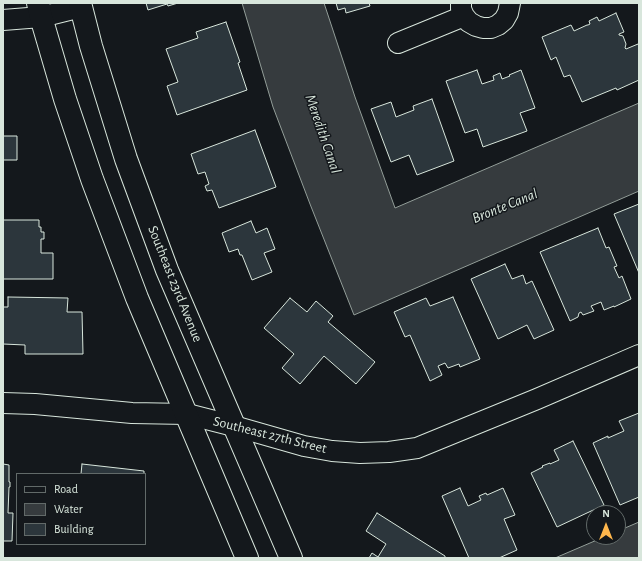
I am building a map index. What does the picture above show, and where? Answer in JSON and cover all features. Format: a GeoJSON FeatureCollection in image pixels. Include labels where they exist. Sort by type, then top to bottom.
{"type":"FeatureCollection","features":[{"type":"Feature","properties":{"kind":"street"},"geometry":{"type":"LineString","coordinates":[[398,43],[462,10],[469,22],[483,28],[491,28],[504,20],[508,13],[510,3]]}},
{"type":"Feature","properties":{"kind":"street"},"geometry":{"type":"LineString","coordinates":[[3,20],[40,10],[81,5]]}},
{"type":"Feature","properties":{"kind":"street","name":"Southeast 23rd Avenue"},"geometry":{"type":"LineString","coordinates":[[81,5],[91,46],[126,159],[167,270],[291,558]]}},
{"type":"Feature","properties":{"kind":"street"},"geometry":{"type":"LineString","coordinates":[[40,10],[65,99],[92,179],[136,298],[187,414],[247,558]]}},
{"type":"Feature","properties":{"kind":"street","name":"Southeast 27th Street"},"geometry":{"type":"LineString","coordinates":[[3,403],[36,404],[132,413],[187,414],[304,446],[332,451],[360,453],[389,452],[417,448],[639,356]]}},
{"type":"Feature","properties":{"kind":"water"},"geometry":{"type":"Polygon","coordinates":[[[242,3],[324,3],[355,97],[395,208],[639,103],[639,191],[354,315],[273,107],[242,3]]]}},
{"type":"Feature","properties":{"kind":"water"},"geometry":{"type":"Polygon","coordinates":[[[639,522],[639,558],[555,558],[586,545],[626,545],[626,528],[639,522]]]}},
{"type":"Feature","properties":{"kind":"building"},"geometry":{"type":"Polygon","coordinates":[[[146,3],[178,3],[168,6],[167,4],[148,10],[146,3]]]}},
{"type":"Feature","properties":{"kind":"building"},"geometry":{"type":"Polygon","coordinates":[[[336,3],[369,3],[370,6],[346,13],[345,8],[338,10],[336,3]]]}},
{"type":"Feature","properties":{"kind":"building"},"geometry":{"type":"Polygon","coordinates":[[[616,13],[624,32],[619,35],[623,36],[626,44],[625,48],[626,49],[638,44],[639,80],[617,90],[616,88],[582,102],[570,75],[564,77],[556,57],[551,60],[542,37],[571,25],[574,31],[590,24],[589,21],[597,17],[599,21],[616,13]]]}},
{"type":"Feature","properties":{"kind":"building"},"geometry":{"type":"Polygon","coordinates":[[[226,22],[240,62],[238,63],[247,90],[177,115],[167,86],[178,82],[166,49],[198,38],[196,32],[226,22]]]}},
{"type":"Feature","properties":{"kind":"building"},"geometry":{"type":"Polygon","coordinates":[[[477,70],[482,84],[494,80],[493,76],[500,73],[502,79],[521,70],[535,108],[520,113],[527,131],[483,147],[477,129],[465,133],[446,81],[477,70]]]}},
{"type":"Feature","properties":{"kind":"building"},"geometry":{"type":"Polygon","coordinates":[[[432,99],[454,161],[417,175],[409,155],[391,162],[371,109],[391,102],[396,117],[414,110],[413,106],[432,99]]]}},
{"type":"Feature","properties":{"kind":"building"},"geometry":{"type":"Polygon","coordinates":[[[255,130],[276,187],[219,208],[212,190],[207,191],[205,186],[209,184],[205,172],[198,174],[191,154],[255,130]]]}},
{"type":"Feature","properties":{"kind":"building"},"geometry":{"type":"Polygon","coordinates":[[[3,136],[17,136],[17,160],[3,160],[3,136]]]}},
{"type":"Feature","properties":{"kind":"building"},"geometry":{"type":"Polygon","coordinates":[[[639,204],[639,273],[614,214],[639,204]]]}},
{"type":"Feature","properties":{"kind":"building"},"geometry":{"type":"Polygon","coordinates":[[[3,220],[39,220],[41,232],[44,232],[44,239],[41,239],[41,253],[53,253],[53,279],[3,279],[3,220]]]}},
{"type":"Feature","properties":{"kind":"building"},"geometry":{"type":"Polygon","coordinates":[[[251,221],[256,233],[267,228],[275,249],[264,253],[272,272],[252,280],[242,255],[240,255],[238,249],[229,252],[222,233],[251,221]]]}},
{"type":"Feature","properties":{"kind":"building"},"geometry":{"type":"Polygon","coordinates":[[[598,228],[606,248],[609,247],[617,266],[614,267],[619,278],[622,276],[631,299],[604,310],[601,302],[591,306],[594,311],[583,315],[581,312],[579,313],[578,317],[570,321],[540,252],[598,228]]]}},
{"type":"Feature","properties":{"kind":"building"},"geometry":{"type":"Polygon","coordinates":[[[505,264],[512,279],[523,275],[526,284],[532,281],[554,330],[534,339],[527,325],[498,339],[471,279],[505,264]]]}},
{"type":"Feature","properties":{"kind":"building"},"geometry":{"type":"Polygon","coordinates":[[[8,297],[68,298],[67,312],[82,312],[83,354],[25,354],[25,345],[3,344],[3,307],[8,307],[8,297]]]}},
{"type":"Feature","properties":{"kind":"building"},"geometry":{"type":"Polygon","coordinates":[[[453,297],[480,359],[460,367],[459,364],[448,368],[445,363],[438,366],[442,375],[430,381],[410,335],[405,337],[394,312],[426,298],[430,306],[453,297]]]}},
{"type":"Feature","properties":{"kind":"building"},"geometry":{"type":"Polygon","coordinates":[[[290,298],[307,312],[316,301],[333,316],[328,322],[375,362],[356,384],[324,356],[300,384],[282,368],[294,354],[264,328],[290,298]]]}},
{"type":"Feature","properties":{"kind":"building"},"geometry":{"type":"Polygon","coordinates":[[[639,413],[639,497],[620,505],[593,443],[624,431],[619,421],[639,413]]]}},
{"type":"Feature","properties":{"kind":"building"},"geometry":{"type":"Polygon","coordinates":[[[573,441],[604,505],[586,505],[586,513],[557,527],[531,473],[543,467],[542,466],[559,460],[554,450],[573,441]]]}},
{"type":"Feature","properties":{"kind":"building"},"geometry":{"type":"Polygon","coordinates":[[[3,464],[9,465],[10,487],[8,513],[13,513],[12,541],[3,541],[3,464]]]}},
{"type":"Feature","properties":{"kind":"building"},"geometry":{"type":"Polygon","coordinates":[[[82,464],[144,471],[144,473],[81,473],[82,464]]]}},
{"type":"Feature","properties":{"kind":"building"},"geometry":{"type":"Polygon","coordinates":[[[460,488],[468,506],[481,500],[479,496],[486,493],[487,495],[503,488],[515,515],[504,519],[517,550],[499,558],[469,558],[442,496],[460,488]]]}},
{"type":"Feature","properties":{"kind":"building"},"geometry":{"type":"Polygon","coordinates":[[[377,513],[445,556],[445,558],[369,558],[372,553],[378,557],[386,544],[366,531],[377,513]]]}},
{"type":"Feature","properties":{"kind":"water label","name":"Meredith Canal"},"geometry":{"type":"Point","coordinates":[323,134]}},
{"type":"Feature","properties":{"kind":"water label","name":"Bronte Canal"},"geometry":{"type":"Point","coordinates":[505,206]}}]}
